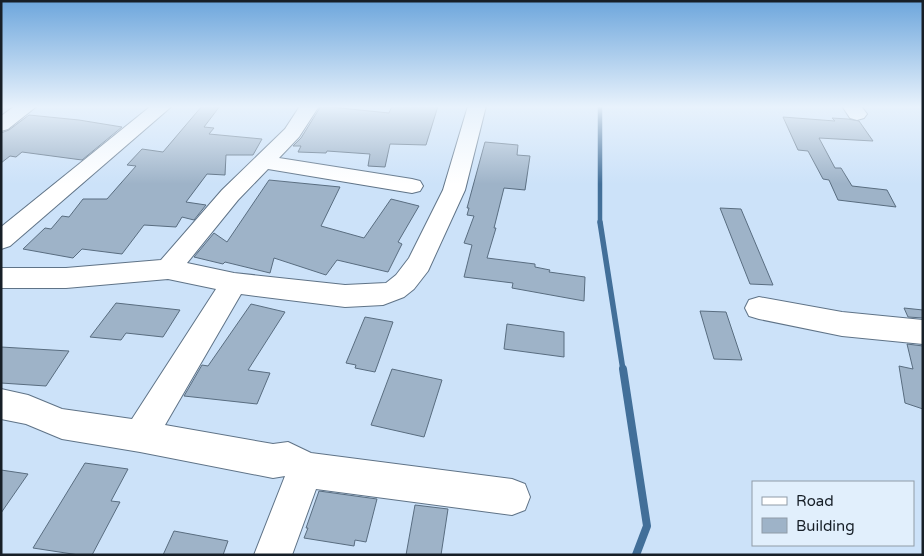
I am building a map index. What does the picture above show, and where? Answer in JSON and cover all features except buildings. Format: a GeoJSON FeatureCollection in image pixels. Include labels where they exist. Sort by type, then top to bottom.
{"type":"FeatureCollection","features":[{"type":"Feature","properties":{"kind":"street"},"geometry":{"type":"LineString","coordinates":[[1,240],[132,132]]}},
{"type":"Feature","properties":{"kind":"street"},"geometry":{"type":"LineString","coordinates":[[168,269],[230,195],[293,132]]}},
{"type":"Feature","properties":{"kind":"street"},"geometry":{"type":"LineString","coordinates":[[1,278],[66,278],[168,269],[234,283],[344,296],[383,294],[395,290],[405,282],[419,264],[454,190],[470,132]]}},
{"type":"Feature","properties":{"kind":"street"},"geometry":{"type":"LineString","coordinates":[[263,162],[412,186]]}},
{"type":"Feature","properties":{"kind":"street"},"geometry":{"type":"LineString","coordinates":[[140,436],[234,283]]}},
{"type":"Feature","properties":{"kind":"street"},"geometry":{"type":"LineString","coordinates":[[759,308],[842,324],[923,332]]}},
{"type":"Feature","properties":{"kind":"street"},"geometry":{"type":"LineString","coordinates":[[1,404],[28,410],[62,424],[140,436],[272,461],[288,459],[306,470],[512,497]]}},
{"type":"Feature","properties":{"kind":"street"},"geometry":{"type":"LineString","coordinates":[[273,555],[306,470]]}},
{"type":"Feature","properties":{"kind":"waterway"},"geometry":{"type":"LineString","coordinates":[[600,132],[600,222]]}},
{"type":"Feature","properties":{"kind":"waterway"},"geometry":{"type":"LineString","coordinates":[[600,222],[623,370]]}},
{"type":"Feature","properties":{"kind":"waterway"},"geometry":{"type":"LineString","coordinates":[[623,369],[647,526],[636,555]]}}]}
